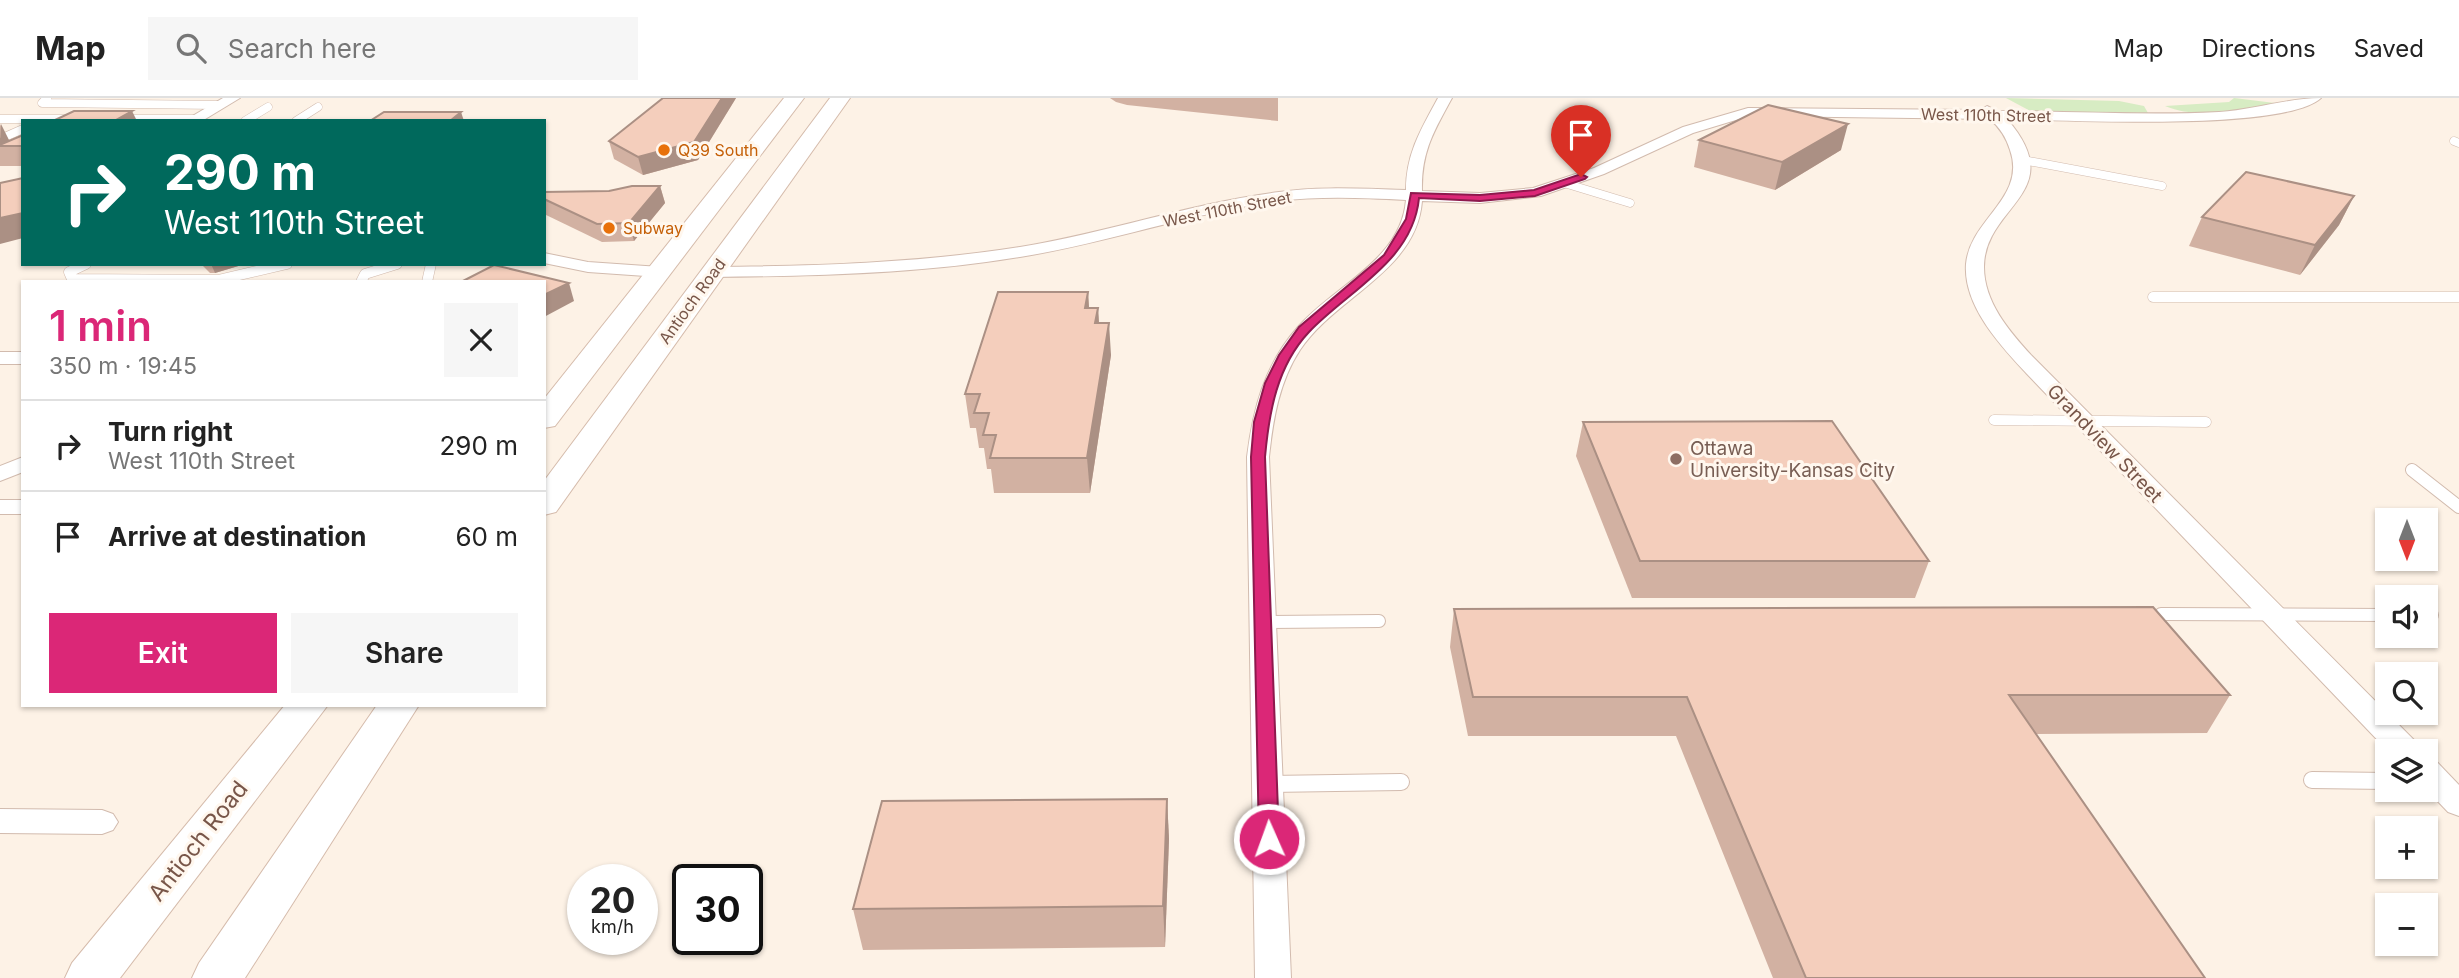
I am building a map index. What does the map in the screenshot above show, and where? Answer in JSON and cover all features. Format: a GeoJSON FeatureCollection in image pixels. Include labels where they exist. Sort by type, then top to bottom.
{"type":"FeatureCollection","features":[{"type":"Feature","properties":{"kind":"main road"},"geometry":{"type":"LineString","coordinates":[[546,416],[794,98]]}},
{"type":"Feature","properties":{"kind":"main road","name":"Antioch Road"},"geometry":{"type":"LineString","coordinates":[[546,502],[840,98]]}},
{"type":"Feature","properties":{"kind":"main road"},"geometry":{"type":"LineString","coordinates":[[696,224],[712,234],[700,256],[706,269],[713,272]]}},
{"type":"Feature","properties":{"kind":"main road"},"geometry":{"type":"LineString","coordinates":[[660,272],[673,277],[676,283],[657,316],[671,330]]}},
{"type":"Feature","properties":{"kind":"main road","name":"Antioch Road"},"geometry":{"type":"LineString","coordinates":[[90,978],[305,707]]}},
{"type":"Feature","properties":{"kind":"main road"},"geometry":{"type":"LineString","coordinates":[[217,978],[398,707]]}},
{"type":"Feature","properties":{"kind":"street"},"geometry":{"type":"LineString","coordinates":[[195,119],[233,98]]}},
{"type":"Feature","properties":{"kind":"street"},"geometry":{"type":"LineString","coordinates":[[1273,978],[1258,457],[1261,422],[1271,383],[1285,355],[1304,330],[1388,257],[1412,219],[1414,166],[1418,150],[1445,98]]}},
{"type":"Feature","properties":{"kind":"street"},"geometry":{"type":"LineString","coordinates":[[1970,98],[1998,117],[2012,136],[2023,160]]}},
{"type":"Feature","properties":{"kind":"street","name":"West 110th Street"},"geometry":{"type":"LineString","coordinates":[[713,272],[821,271],[949,261],[1059,244],[1233,204],[1282,196],[1331,194],[1480,198],[1535,192],[1599,171],[1688,130],[1748,112],[1960,114],[1998,117],[2234,116],[2297,105],[2315,98]]}},
{"type":"Feature","properties":{"kind":"street","name":"Grandview Street"},"geometry":{"type":"LineString","coordinates":[[2023,160],[2024,175],[2019,191],[1990,224],[1978,248],[1975,266],[1979,290],[1991,317],[2020,355],[2394,739]]}},
{"type":"Feature","properties":{"kind":"street"},"geometry":{"type":"LineString","coordinates":[[546,258],[588,267],[660,272]]}},
{"type":"Feature","properties":{"kind":"street"},"geometry":{"type":"LineString","coordinates":[[0,358],[21,358]]}},
{"type":"Feature","properties":{"kind":"street"},"geometry":{"type":"LineString","coordinates":[[0,474],[21,465]]}},
{"type":"Feature","properties":{"kind":"street"},"geometry":{"type":"LineString","coordinates":[[0,507],[21,507]]}},
{"type":"Feature","properties":{"kind":"street"},"geometry":{"type":"LineString","coordinates":[[2438,786],[2459,804]]}},
{"type":"Feature","properties":{"kind":"street"},"geometry":{"type":"LineString","coordinates":[[0,821],[103,822]]}},
{"type":"Feature","properties":{"kind":"lane"},"geometry":{"type":"LineString","coordinates":[[47,98],[42,103],[219,105]]}},
{"type":"Feature","properties":{"kind":"lane"},"geometry":{"type":"LineString","coordinates":[[249,119],[268,107]]}},
{"type":"Feature","properties":{"kind":"lane"},"geometry":{"type":"LineString","coordinates":[[299,119],[318,107]]}},
{"type":"Feature","properties":{"kind":"lane"},"geometry":{"type":"LineString","coordinates":[[0,119],[21,120]]}},
{"type":"Feature","properties":{"kind":"lane"},"geometry":{"type":"LineString","coordinates":[[0,139],[21,130]]}},
{"type":"Feature","properties":{"kind":"lane"},"geometry":{"type":"LineString","coordinates":[[2023,160],[2162,186]]}},
{"type":"Feature","properties":{"kind":"lane"},"geometry":{"type":"LineString","coordinates":[[1564,183],[1630,203]]}},
{"type":"Feature","properties":{"kind":"lane"},"geometry":{"type":"LineString","coordinates":[[82,266],[69,272],[72,279],[218,280],[280,266]]}},
{"type":"Feature","properties":{"kind":"lane"},"geometry":{"type":"LineString","coordinates":[[362,280],[365,274],[391,266]]}},
{"type":"Feature","properties":{"kind":"lane"},"geometry":{"type":"LineString","coordinates":[[2153,298],[2459,297]]}},
{"type":"Feature","properties":{"kind":"lane"},"geometry":{"type":"LineString","coordinates":[[1994,420],[2206,422]]}},
{"type":"Feature","properties":{"kind":"lane"},"geometry":{"type":"LineString","coordinates":[[2412,470],[2459,507]]}},
{"type":"Feature","properties":{"kind":"lane"},"geometry":{"type":"LineString","coordinates":[[2161,614],[2375,615]]}},
{"type":"Feature","properties":{"kind":"lane"},"geometry":{"type":"LineString","coordinates":[[1263,622],[1379,621]]}},
{"type":"Feature","properties":{"kind":"lane"},"geometry":{"type":"LineString","coordinates":[[2312,780],[2375,781]]}},
{"type":"Feature","properties":{"kind":"lane"},"geometry":{"type":"LineString","coordinates":[[1268,784],[1401,782]]}},
{"type":"Feature","properties":{"kind":"green space"},"geometry":{"type":"Polygon","coordinates":[[[2006,98],[2119,101],[2144,106],[2148,113],[2145,116],[2034,113],[2006,98]]]}},
{"type":"Feature","properties":{"kind":"green space"},"geometry":{"type":"Polygon","coordinates":[[[2234,98],[2275,103],[2270,106],[2204,113],[2165,106],[2229,102],[2234,98]]]}},
{"type":"Feature","properties":{"kind":"building"},"geometry":{"type":"Polygon","coordinates":[[[663,98],[722,98],[694,142],[638,157],[609,141],[663,98]]]}},
{"type":"Feature","properties":{"kind":"building"},"geometry":{"type":"Polygon","coordinates":[[[1768,105],[1848,124],[1782,162],[1699,140],[1768,105]]]}},
{"type":"Feature","properties":{"kind":"building"},"geometry":{"type":"Polygon","coordinates":[[[74,111],[132,111],[118,119],[57,119],[74,111]]]}},
{"type":"Feature","properties":{"kind":"building"},"geometry":{"type":"Polygon","coordinates":[[[384,112],[461,112],[452,119],[373,119],[384,112]]]}},
{"type":"Feature","properties":{"kind":"building"},"geometry":{"type":"Polygon","coordinates":[[[21,136],[21,146],[0,146],[2,138],[2,144],[21,136]]]}},
{"type":"Feature","properties":{"kind":"building"},"geometry":{"type":"Polygon","coordinates":[[[2246,172],[2354,196],[2315,245],[2202,217],[2246,172]]]}},
{"type":"Feature","properties":{"kind":"building"},"geometry":{"type":"Polygon","coordinates":[[[21,178],[21,213],[0,218],[0,183],[21,178]]]}},
{"type":"Feature","properties":{"kind":"building"},"geometry":{"type":"Polygon","coordinates":[[[632,186],[660,186],[629,223],[597,224],[546,200],[546,192],[609,191],[632,186]]]}},
{"type":"Feature","properties":{"kind":"building"},"geometry":{"type":"Polygon","coordinates":[[[492,266],[498,266],[569,283],[546,294],[546,280],[465,280],[492,266]]]}},
{"type":"Feature","properties":{"kind":"building"},"geometry":{"type":"Polygon","coordinates":[[[998,292],[1088,292],[1085,308],[1098,308],[1095,323],[1109,323],[1087,458],[990,458],[996,435],[983,435],[989,413],[974,413],[980,394],[965,394],[998,292]]]}},
{"type":"Feature","properties":{"kind":"building"},"geometry":{"type":"Polygon","coordinates":[[[1832,421],[1929,561],[1640,561],[1583,422],[1832,421]]]}},
{"type":"Feature","properties":{"kind":"building"},"geometry":{"type":"Polygon","coordinates":[[[2153,607],[2230,695],[2009,695],[2205,978],[1806,978],[1687,697],[1473,697],[1454,609],[2153,607]]]}},
{"type":"Feature","properties":{"kind":"building"},"geometry":{"type":"Polygon","coordinates":[[[1167,799],[1163,906],[853,909],[882,801],[1167,799]]]}},
{"type":"Feature","properties":{"kind":"place","name":"Q39 South"},"geometry":{"type":"Point","coordinates":[664,150]}},
{"type":"Feature","properties":{"kind":"place","name":"Subway"},"geometry":{"type":"Point","coordinates":[609,228]}},
{"type":"Feature","properties":{"kind":"place","name":"Ottawa University-Kansas City"},"geometry":{"type":"Point","coordinates":[1676,459]}},
{"type":"Feature","properties":{"kind":"route"},"geometry":{"type":"LineString","coordinates":[[1269,839],[1258,457],[1261,422],[1271,383],[1285,355],[1304,330],[1319,314],[1388,257],[1412,219],[1415,195],[1480,198],[1535,192],[1581,177]]}}]}
